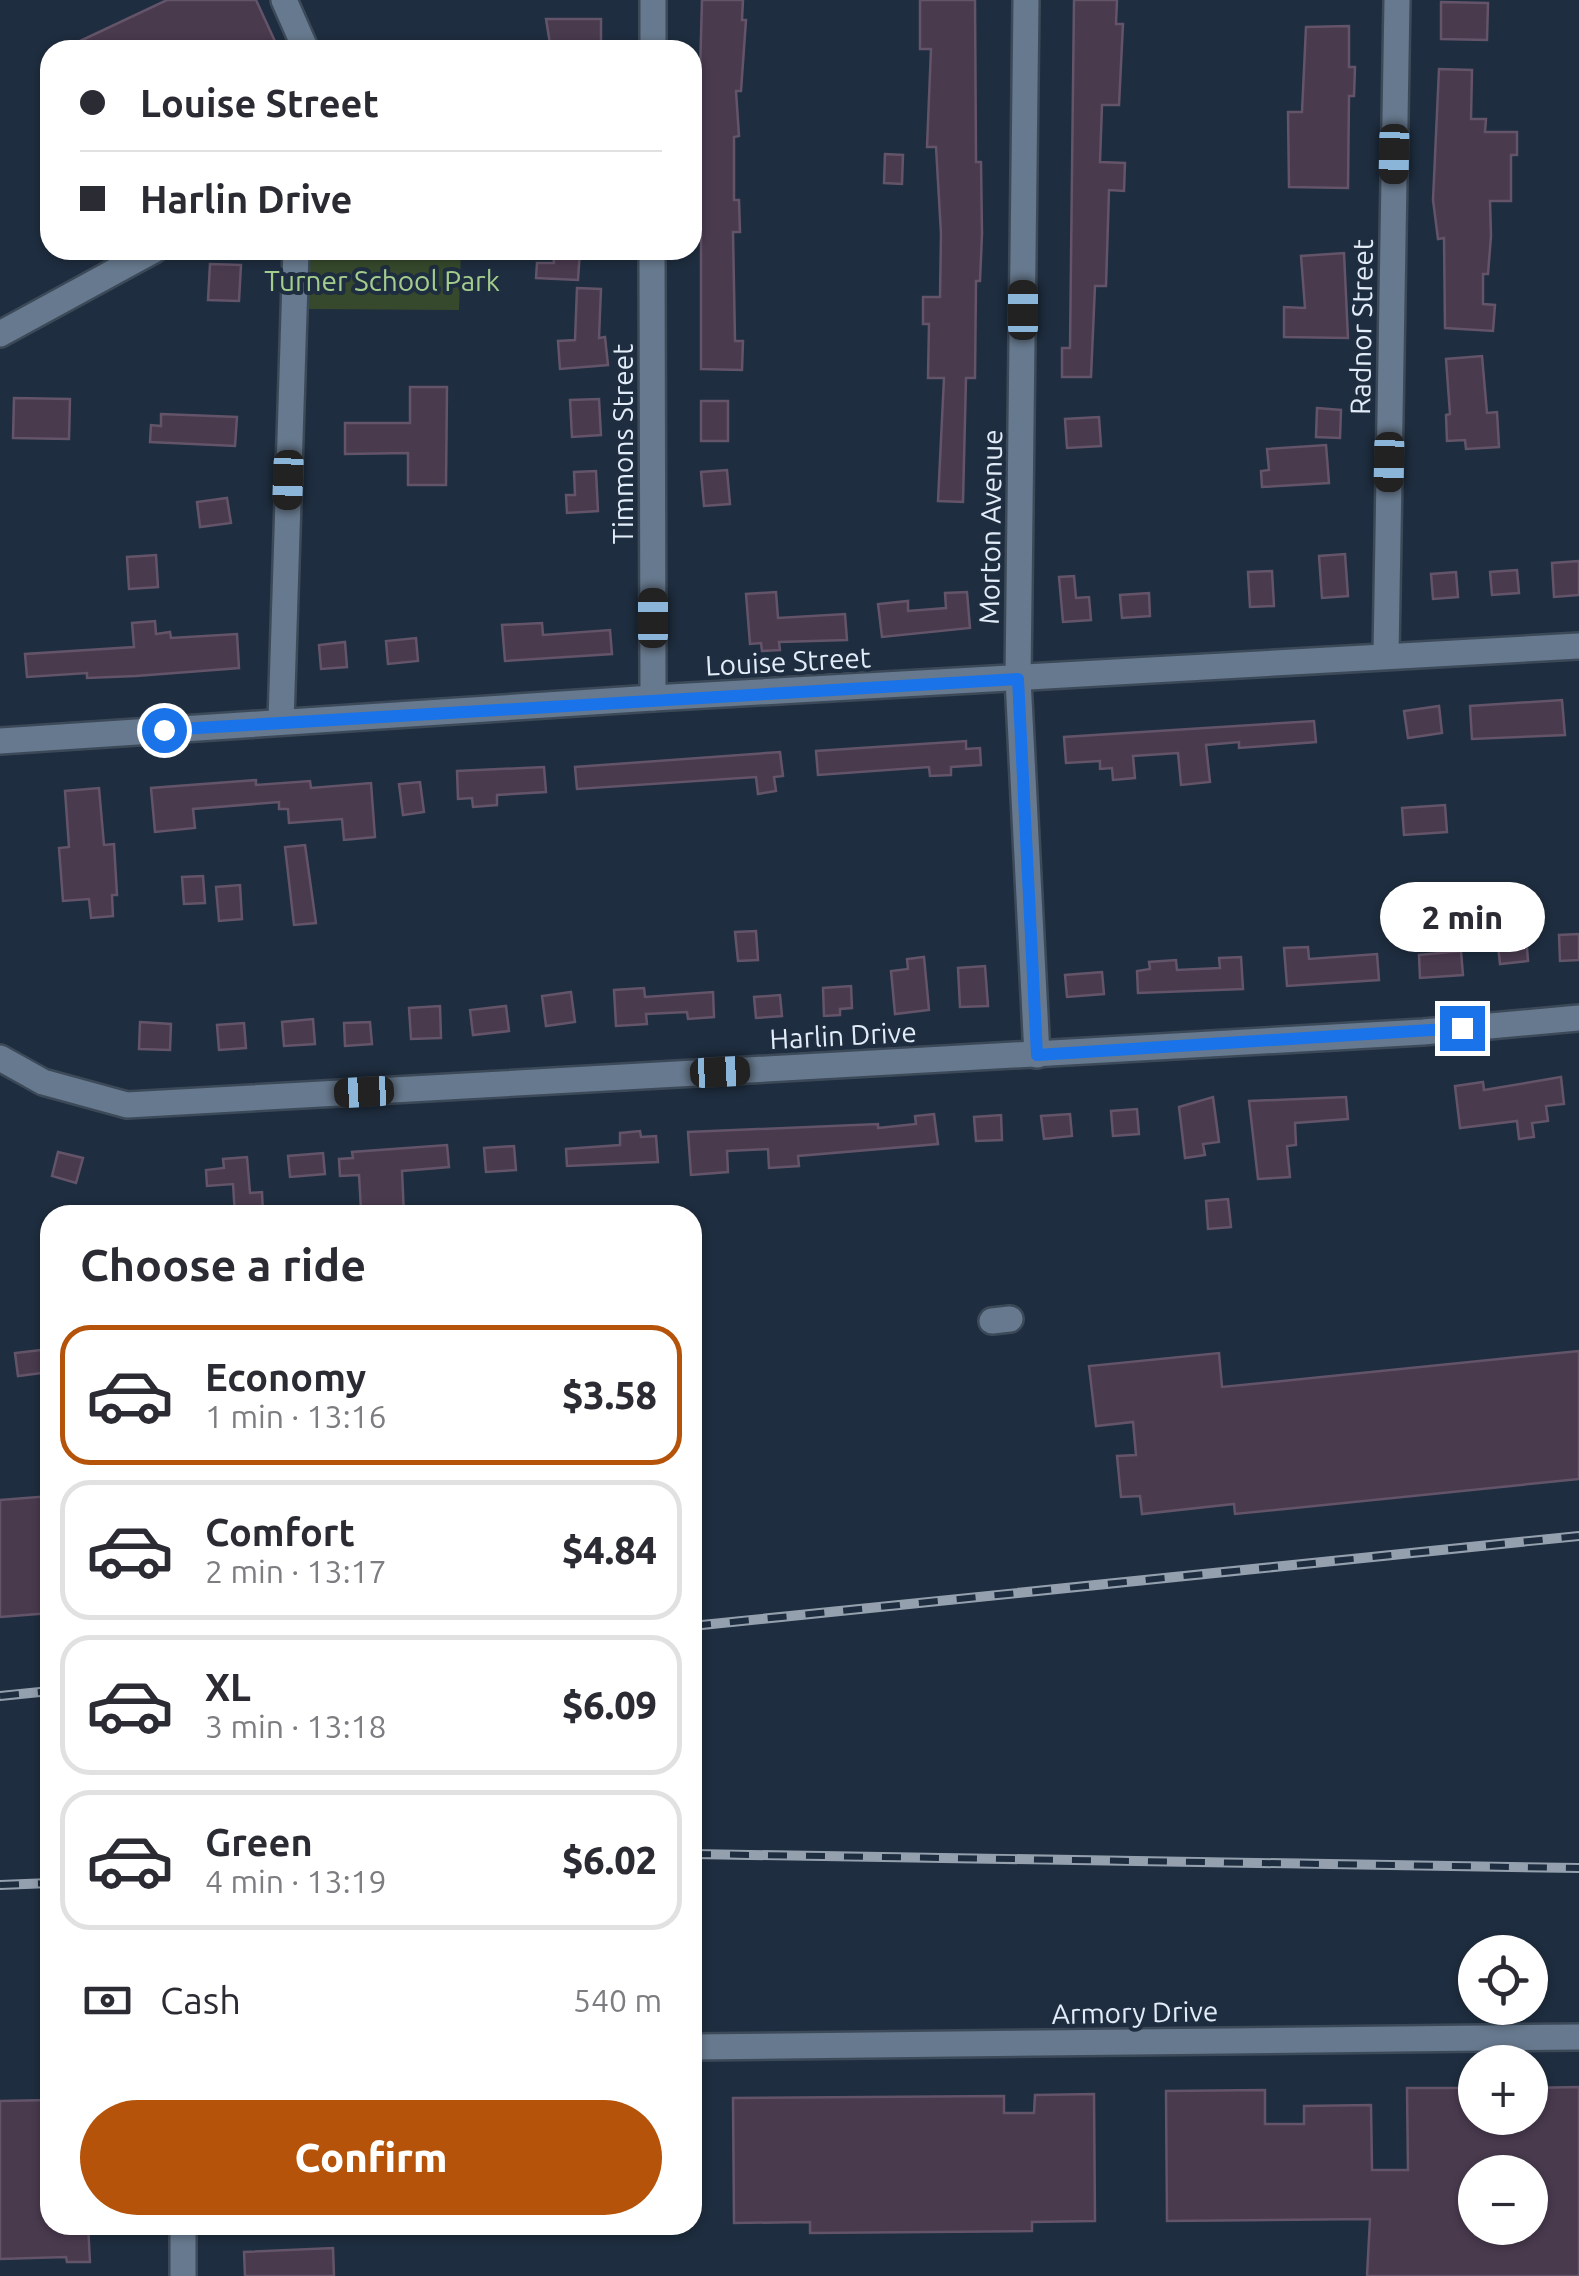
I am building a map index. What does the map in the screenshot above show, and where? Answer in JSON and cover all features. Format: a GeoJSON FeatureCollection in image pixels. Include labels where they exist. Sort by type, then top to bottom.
{"type":"FeatureCollection","features":[{"type":"Feature","properties":{"kind":"street"},"geometry":{"type":"LineString","coordinates":[[284,0],[302,40]]}},
{"type":"Feature","properties":{"kind":"street"},"geometry":{"type":"LineString","coordinates":[[653,0],[653,40]]}},
{"type":"Feature","properties":{"kind":"street","name":"Morton Avenue"},"geometry":{"type":"LineString","coordinates":[[1026,0],[1018,679],[1037,1055]]}},
{"type":"Feature","properties":{"kind":"street","name":"Radnor Street"},"geometry":{"type":"LineString","coordinates":[[1386,655],[1396,0]]}},
{"type":"Feature","properties":{"kind":"street"},"geometry":{"type":"LineString","coordinates":[[0,334],[136,260]]}},
{"type":"Feature","properties":{"kind":"street"},"geometry":{"type":"LineString","coordinates":[[281,721],[296,260]]}},
{"type":"Feature","properties":{"kind":"street","name":"Timmons Street"},"geometry":{"type":"LineString","coordinates":[[652,260],[653,698]]}},
{"type":"Feature","properties":{"kind":"street","name":"Louise Street"},"geometry":{"type":"LineString","coordinates":[[0,741],[653,698],[1579,646]]}},
{"type":"Feature","properties":{"kind":"street","name":"Harlin Drive"},"geometry":{"type":"LineString","coordinates":[[0,1058],[43,1082],[127,1104],[1037,1055],[1579,1018]]}},
{"type":"Feature","properties":{"kind":"street","name":"Armory Drive"},"geometry":{"type":"LineString","coordinates":[[702,2047],[1579,2037]]}},
{"type":"Feature","properties":{"kind":"street"},"geometry":{"type":"LineString","coordinates":[[183,2276],[184,2235]]}},
{"type":"Feature","properties":{"kind":"green space","name":"Turner School Park"},"geometry":{"type":"Polygon","coordinates":[[[305,260],[461,260],[459,310],[303,309],[305,260]]]}},
{"type":"Feature","properties":{"kind":"building"},"geometry":{"type":"Polygon","coordinates":[[[167,0],[256,0],[274,40],[82,40],[167,0]]]}},
{"type":"Feature","properties":{"kind":"building"},"geometry":{"type":"Polygon","coordinates":[[[702,0],[743,0],[742,20],[746,20],[741,91],[736,91],[739,136],[734,137],[734,200],[739,200],[740,232],[733,232],[735,341],[743,341],[742,370],[701,369],[702,0]]]}},
{"type":"Feature","properties":{"kind":"building"},"geometry":{"type":"Polygon","coordinates":[[[920,0],[975,0],[976,162],[981,162],[982,234],[980,281],[976,281],[975,378],[966,378],[963,502],[938,501],[944,378],[928,378],[929,324],[923,324],[923,297],[940,297],[941,234],[936,147],[927,147],[931,49],[920,49],[920,0]]]}},
{"type":"Feature","properties":{"kind":"building"},"geometry":{"type":"Polygon","coordinates":[[[1074,0],[1117,0],[1116,24],[1123,24],[1119,105],[1102,105],[1100,162],[1125,163],[1124,191],[1109,190],[1106,286],[1095,286],[1091,377],[1062,377],[1062,348],[1070,348],[1074,0]]]}},
{"type":"Feature","properties":{"kind":"building"},"geometry":{"type":"Polygon","coordinates":[[[1441,2],[1488,3],[1487,40],[1441,39],[1441,2]]]}},
{"type":"Feature","properties":{"kind":"building"},"geometry":{"type":"Polygon","coordinates":[[[546,19],[601,19],[601,40],[549,40],[546,19]]]}},
{"type":"Feature","properties":{"kind":"building"},"geometry":{"type":"Polygon","coordinates":[[[1349,26],[1349,67],[1355,67],[1354,96],[1349,96],[1348,188],[1289,187],[1288,112],[1302,112],[1306,27],[1349,26]]]}},
{"type":"Feature","properties":{"kind":"building"},"geometry":{"type":"Polygon","coordinates":[[[1439,69],[1472,70],[1471,119],[1486,119],[1485,132],[1517,132],[1517,155],[1511,155],[1511,201],[1490,201],[1491,236],[1488,274],[1483,274],[1483,304],[1495,305],[1493,331],[1445,328],[1444,238],[1438,239],[1433,200],[1439,69]]]}},
{"type":"Feature","properties":{"kind":"building"},"geometry":{"type":"Polygon","coordinates":[[[885,154],[903,155],[902,184],[884,183],[885,154]]]}},
{"type":"Feature","properties":{"kind":"building"},"geometry":{"type":"Polygon","coordinates":[[[1344,253],[1348,338],[1284,337],[1284,307],[1305,308],[1301,256],[1344,253]]]}},
{"type":"Feature","properties":{"kind":"building"},"geometry":{"type":"Polygon","coordinates":[[[554,260],[579,260],[578,280],[536,278],[537,263],[554,260]]]}},
{"type":"Feature","properties":{"kind":"building"},"geometry":{"type":"Polygon","coordinates":[[[210,264],[241,265],[239,301],[208,300],[210,264]]]}},
{"type":"Feature","properties":{"kind":"building"},"geometry":{"type":"Polygon","coordinates":[[[577,288],[601,289],[599,338],[605,337],[608,365],[560,369],[558,341],[575,340],[577,288]]]}},
{"type":"Feature","properties":{"kind":"building"},"geometry":{"type":"Polygon","coordinates":[[[1482,356],[1487,413],[1497,412],[1499,447],[1466,449],[1465,440],[1447,441],[1446,415],[1450,414],[1446,359],[1482,356]]]}},
{"type":"Feature","properties":{"kind":"building"},"geometry":{"type":"Polygon","coordinates":[[[410,387],[447,387],[446,485],[408,485],[408,453],[345,454],[345,423],[410,423],[410,387]]]}},
{"type":"Feature","properties":{"kind":"building"},"geometry":{"type":"Polygon","coordinates":[[[14,398],[70,399],[69,439],[13,438],[14,398]]]}},
{"type":"Feature","properties":{"kind":"building"},"geometry":{"type":"Polygon","coordinates":[[[599,399],[601,435],[572,437],[570,400],[599,399]]]}},
{"type":"Feature","properties":{"kind":"building"},"geometry":{"type":"Polygon","coordinates":[[[701,401],[728,401],[728,441],[701,441],[701,401]]]}},
{"type":"Feature","properties":{"kind":"building"},"geometry":{"type":"Polygon","coordinates":[[[1317,408],[1341,410],[1340,438],[1316,437],[1317,408]]]}},
{"type":"Feature","properties":{"kind":"building"},"geometry":{"type":"Polygon","coordinates":[[[161,414],[237,417],[235,446],[150,442],[151,425],[161,426],[161,414]]]}},
{"type":"Feature","properties":{"kind":"building"},"geometry":{"type":"Polygon","coordinates":[[[1099,417],[1101,446],[1067,448],[1065,419],[1099,417]]]}},
{"type":"Feature","properties":{"kind":"building"},"geometry":{"type":"Polygon","coordinates":[[[1326,445],[1329,483],[1262,487],[1261,471],[1269,470],[1267,449],[1326,445]]]}},
{"type":"Feature","properties":{"kind":"building"},"geometry":{"type":"Polygon","coordinates":[[[727,470],[730,504],[704,506],[701,472],[727,470]]]}},
{"type":"Feature","properties":{"kind":"building"},"geometry":{"type":"Polygon","coordinates":[[[596,471],[598,511],[567,513],[566,495],[575,495],[574,472],[596,471]]]}},
{"type":"Feature","properties":{"kind":"building"},"geometry":{"type":"Polygon","coordinates":[[[227,498],[231,523],[200,527],[197,502],[227,498]]]}},
{"type":"Feature","properties":{"kind":"building"},"geometry":{"type":"Polygon","coordinates":[[[1345,554],[1348,596],[1322,598],[1319,556],[1345,554]]]}},
{"type":"Feature","properties":{"kind":"building"},"geometry":{"type":"Polygon","coordinates":[[[156,555],[158,587],[129,589],[127,557],[156,555]]]}},
{"type":"Feature","properties":{"kind":"building"},"geometry":{"type":"Polygon","coordinates":[[[1579,561],[1579,595],[1554,597],[1552,563],[1579,561]]]}},
{"type":"Feature","properties":{"kind":"building"},"geometry":{"type":"Polygon","coordinates":[[[1517,570],[1519,593],[1492,595],[1490,572],[1517,570]]]}},
{"type":"Feature","properties":{"kind":"building"},"geometry":{"type":"Polygon","coordinates":[[[1272,571],[1274,606],[1250,607],[1248,572],[1272,571]]]}},
{"type":"Feature","properties":{"kind":"building"},"geometry":{"type":"Polygon","coordinates":[[[1456,572],[1458,597],[1433,599],[1431,574],[1456,572]]]}},
{"type":"Feature","properties":{"kind":"building"},"geometry":{"type":"Polygon","coordinates":[[[1074,576],[1076,598],[1089,597],[1091,620],[1063,622],[1059,577],[1074,576]]]}},
{"type":"Feature","properties":{"kind":"building"},"geometry":{"type":"Polygon","coordinates":[[[776,592],[778,618],[845,614],[847,640],[779,642],[780,650],[762,651],[761,643],[750,644],[746,594],[776,592]]]}},
{"type":"Feature","properties":{"kind":"building"},"geometry":{"type":"Polygon","coordinates":[[[967,592],[970,628],[882,637],[878,604],[908,601],[908,611],[946,608],[945,593],[967,592]]]}},
{"type":"Feature","properties":{"kind":"building"},"geometry":{"type":"Polygon","coordinates":[[[1149,593],[1150,616],[1122,618],[1120,595],[1149,593]]]}},
{"type":"Feature","properties":{"kind":"building"},"geometry":{"type":"Polygon","coordinates":[[[155,621],[156,634],[170,632],[171,638],[237,634],[239,668],[136,676],[87,678],[87,673],[27,677],[25,654],[134,647],[132,623],[155,621]]]}},
{"type":"Feature","properties":{"kind":"building"},"geometry":{"type":"Polygon","coordinates":[[[542,623],[543,635],[610,630],[612,654],[505,661],[502,625],[542,623]]]}},
{"type":"Feature","properties":{"kind":"building"},"geometry":{"type":"Polygon","coordinates":[[[416,638],[418,661],[388,664],[386,641],[416,638]]]}},
{"type":"Feature","properties":{"kind":"building"},"geometry":{"type":"Polygon","coordinates":[[[345,642],[347,667],[321,669],[319,645],[345,642]]]}},
{"type":"Feature","properties":{"kind":"building"},"geometry":{"type":"Polygon","coordinates":[[[1562,700],[1565,735],[1472,739],[1470,706],[1562,700]]]}},
{"type":"Feature","properties":{"kind":"building"},"geometry":{"type":"Polygon","coordinates":[[[1439,706],[1442,733],[1408,738],[1404,711],[1439,706]]]}},
{"type":"Feature","properties":{"kind":"building"},"geometry":{"type":"Polygon","coordinates":[[[1314,721],[1316,742],[1239,748],[1239,742],[1206,745],[1210,782],[1181,785],[1178,753],[1133,756],[1135,778],[1113,780],[1112,768],[1100,769],[1100,761],[1066,763],[1064,737],[1314,721]]]}},
{"type":"Feature","properties":{"kind":"building"},"geometry":{"type":"Polygon","coordinates":[[[966,741],[966,749],[980,748],[981,765],[951,767],[951,775],[930,776],[929,767],[818,775],[816,751],[966,741]]]}},
{"type":"Feature","properties":{"kind":"building"},"geometry":{"type":"Polygon","coordinates":[[[780,752],[783,776],[774,777],[776,791],[758,794],[756,777],[577,789],[575,767],[780,752]]]}},
{"type":"Feature","properties":{"kind":"building"},"geometry":{"type":"Polygon","coordinates":[[[544,767],[546,792],[497,795],[497,805],[473,807],[472,798],[458,799],[457,771],[544,767]]]}},
{"type":"Feature","properties":{"kind":"building"},"geometry":{"type":"Polygon","coordinates":[[[256,780],[256,785],[310,781],[311,788],[371,783],[375,837],[344,840],[342,819],[289,823],[288,809],[279,809],[279,802],[193,809],[195,828],[155,832],[151,788],[256,780]]]}},
{"type":"Feature","properties":{"kind":"building"},"geometry":{"type":"Polygon","coordinates":[[[420,782],[424,812],[403,815],[399,784],[420,782]]]}},
{"type":"Feature","properties":{"kind":"building"},"geometry":{"type":"Polygon","coordinates":[[[99,788],[104,845],[114,844],[117,895],[112,895],[113,916],[91,918],[89,899],[63,901],[59,848],[69,847],[65,791],[99,788]]]}},
{"type":"Feature","properties":{"kind":"building"},"geometry":{"type":"Polygon","coordinates":[[[1445,805],[1447,832],[1404,835],[1402,808],[1445,805]]]}},
{"type":"Feature","properties":{"kind":"building"},"geometry":{"type":"Polygon","coordinates":[[[305,845],[316,923],[294,925],[285,847],[305,845]]]}},
{"type":"Feature","properties":{"kind":"building"},"geometry":{"type":"Polygon","coordinates":[[[203,876],[205,903],[184,904],[182,877],[203,876]]]}},
{"type":"Feature","properties":{"kind":"building"},"geometry":{"type":"Polygon","coordinates":[[[240,885],[242,919],[219,921],[216,887],[240,885]]]}},
{"type":"Feature","properties":{"kind":"building"},"geometry":{"type":"Polygon","coordinates":[[[756,931],[758,960],[738,961],[735,932],[756,931]]]}},
{"type":"Feature","properties":{"kind":"building"},"geometry":{"type":"Polygon","coordinates":[[[1579,934],[1579,960],[1560,961],[1559,935],[1579,934]]]}},
{"type":"Feature","properties":{"kind":"building"},"geometry":{"type":"Polygon","coordinates":[[[1526,935],[1528,961],[1500,964],[1497,937],[1526,935]]]}},
{"type":"Feature","properties":{"kind":"building"},"geometry":{"type":"Polygon","coordinates":[[[1308,947],[1309,959],[1377,954],[1379,980],[1287,986],[1284,948],[1308,947]]]}},
{"type":"Feature","properties":{"kind":"building"},"geometry":{"type":"Polygon","coordinates":[[[1461,951],[1463,975],[1420,978],[1419,955],[1461,951]]]}},
{"type":"Feature","properties":{"kind":"building"},"geometry":{"type":"Polygon","coordinates":[[[924,957],[929,1010],[895,1014],[891,971],[908,969],[907,959],[924,957]]]}},
{"type":"Feature","properties":{"kind":"building"},"geometry":{"type":"Polygon","coordinates":[[[1241,957],[1243,989],[1138,993],[1137,971],[1150,969],[1149,962],[1176,960],[1177,970],[1220,968],[1219,958],[1241,957]]]}},
{"type":"Feature","properties":{"kind":"building"},"geometry":{"type":"Polygon","coordinates":[[[985,966],[988,1006],[960,1007],[958,968],[985,966]]]}},
{"type":"Feature","properties":{"kind":"building"},"geometry":{"type":"Polygon","coordinates":[[[1102,972],[1104,994],[1067,997],[1065,975],[1102,972]]]}},
{"type":"Feature","properties":{"kind":"building"},"geometry":{"type":"Polygon","coordinates":[[[851,986],[852,1008],[840,1009],[840,1015],[824,1016],[823,988],[851,986]]]}},
{"type":"Feature","properties":{"kind":"building"},"geometry":{"type":"Polygon","coordinates":[[[644,988],[645,997],[713,992],[714,1017],[688,1019],[687,1012],[646,1014],[647,1024],[616,1026],[614,990],[644,988]]]}},
{"type":"Feature","properties":{"kind":"building"},"geometry":{"type":"Polygon","coordinates":[[[571,992],[575,1022],[546,1026],[542,996],[571,992]]]}},
{"type":"Feature","properties":{"kind":"building"},"geometry":{"type":"Polygon","coordinates":[[[780,995],[782,1016],[756,1018],[754,997],[780,995]]]}},
{"type":"Feature","properties":{"kind":"building"},"geometry":{"type":"Polygon","coordinates":[[[440,1006],[441,1038],[411,1039],[409,1008],[440,1006]]]}},
{"type":"Feature","properties":{"kind":"building"},"geometry":{"type":"Polygon","coordinates":[[[506,1006],[509,1031],[473,1035],[470,1010],[506,1006]]]}},
{"type":"Feature","properties":{"kind":"building"},"geometry":{"type":"Polygon","coordinates":[[[313,1019],[315,1044],[284,1046],[282,1022],[313,1019]]]}},
{"type":"Feature","properties":{"kind":"building"},"geometry":{"type":"Polygon","coordinates":[[[140,1022],[171,1024],[170,1050],[139,1049],[140,1022]]]}},
{"type":"Feature","properties":{"kind":"building"},"geometry":{"type":"Polygon","coordinates":[[[370,1022],[372,1044],[345,1046],[344,1023],[370,1022]]]}},
{"type":"Feature","properties":{"kind":"building"},"geometry":{"type":"Polygon","coordinates":[[[244,1023],[246,1048],[219,1050],[217,1025],[244,1023]]]}},
{"type":"Feature","properties":{"kind":"building"},"geometry":{"type":"Polygon","coordinates":[[[1561,1077],[1564,1104],[1546,1106],[1548,1121],[1532,1123],[1534,1137],[1519,1139],[1517,1121],[1460,1128],[1455,1086],[1483,1082],[1484,1090],[1561,1077]]]}},
{"type":"Feature","properties":{"kind":"building"},"geometry":{"type":"Polygon","coordinates":[[[1213,1097],[1219,1142],[1203,1144],[1205,1155],[1185,1158],[1179,1107],[1213,1097]]]}},
{"type":"Feature","properties":{"kind":"building"},"geometry":{"type":"Polygon","coordinates":[[[1346,1097],[1348,1119],[1295,1123],[1296,1145],[1287,1146],[1290,1177],[1258,1179],[1249,1101],[1346,1097]]]}},
{"type":"Feature","properties":{"kind":"building"},"geometry":{"type":"Polygon","coordinates":[[[1137,1109],[1139,1134],[1113,1136],[1111,1111],[1137,1109]]]}},
{"type":"Feature","properties":{"kind":"building"},"geometry":{"type":"Polygon","coordinates":[[[934,1114],[938,1144],[798,1156],[799,1166],[769,1168],[768,1149],[727,1151],[728,1172],[691,1175],[688,1132],[878,1124],[878,1128],[916,1124],[915,1116],[934,1114]]]}},
{"type":"Feature","properties":{"kind":"building"},"geometry":{"type":"Polygon","coordinates":[[[1070,1114],[1072,1136],[1044,1139],[1041,1116],[1070,1114]]]}},
{"type":"Feature","properties":{"kind":"building"},"geometry":{"type":"Polygon","coordinates":[[[1001,1115],[1002,1140],[976,1141],[974,1117],[1001,1115]]]}},
{"type":"Feature","properties":{"kind":"building"},"geometry":{"type":"Polygon","coordinates":[[[640,1131],[641,1137],[656,1136],[658,1162],[567,1166],[566,1149],[620,1145],[620,1133],[640,1131]]]}},
{"type":"Feature","properties":{"kind":"building"},"geometry":{"type":"Polygon","coordinates":[[[447,1145],[449,1167],[402,1171],[404,1205],[361,1205],[359,1175],[340,1176],[339,1159],[353,1158],[352,1152],[447,1145]]]}},
{"type":"Feature","properties":{"kind":"building"},"geometry":{"type":"Polygon","coordinates":[[[514,1146],[516,1170],[486,1172],[484,1148],[514,1146]]]}},
{"type":"Feature","properties":{"kind":"building"},"geometry":{"type":"Polygon","coordinates":[[[58,1152],[83,1158],[76,1183],[52,1176],[58,1152]]]}},
{"type":"Feature","properties":{"kind":"building"},"geometry":{"type":"Polygon","coordinates":[[[323,1153],[325,1174],[290,1177],[288,1156],[323,1153]]]}},
{"type":"Feature","properties":{"kind":"building"},"geometry":{"type":"Polygon","coordinates":[[[247,1157],[250,1193],[262,1192],[263,1205],[234,1205],[233,1184],[207,1186],[206,1170],[224,1168],[223,1159],[247,1157]]]}},
{"type":"Feature","properties":{"kind":"building"},"geometry":{"type":"Polygon","coordinates":[[[1228,1199],[1231,1227],[1208,1229],[1206,1201],[1228,1199]]]}},
{"type":"Feature","properties":{"kind":"building"},"geometry":{"type":"Polygon","coordinates":[[[40,1350],[40,1373],[18,1376],[15,1353],[40,1350]]]}},
{"type":"Feature","properties":{"kind":"building"},"geometry":{"type":"Polygon","coordinates":[[[1579,1351],[1579,1479],[1235,1514],[1234,1504],[1142,1514],[1140,1496],[1121,1497],[1117,1456],[1136,1455],[1133,1422],[1096,1426],[1089,1366],[1219,1353],[1222,1387],[1579,1351]]]}},
{"type":"Feature","properties":{"kind":"building"},"geometry":{"type":"Polygon","coordinates":[[[40,1497],[40,1614],[0,1617],[0,1500],[40,1497]]]}},
{"type":"Feature","properties":{"kind":"building"},"geometry":{"type":"Polygon","coordinates":[[[1579,2087],[1579,2276],[1367,2276],[1370,2219],[1167,2221],[1166,2091],[1265,2090],[1265,2124],[1304,2124],[1304,2106],[1371,2105],[1372,2170],[1408,2170],[1407,2088],[1458,2088],[1458,2135],[1548,2135],[1548,2088],[1579,2087]]]}},
{"type":"Feature","properties":{"kind":"building"},"geometry":{"type":"Polygon","coordinates":[[[1094,2094],[1095,2221],[1032,2222],[1032,2231],[810,2233],[810,2222],[734,2223],[733,2098],[1004,2096],[1004,2113],[1034,2113],[1035,2095],[1094,2094]]]}},
{"type":"Feature","properties":{"kind":"building"},"geometry":{"type":"Polygon","coordinates":[[[40,2100],[40,2235],[89,2235],[90,2262],[67,2262],[66,2257],[0,2259],[0,2101],[40,2100]]]}},
{"type":"Feature","properties":{"kind":"building"},"geometry":{"type":"Polygon","coordinates":[[[333,2248],[334,2276],[245,2276],[244,2252],[333,2248]]]}},
{"type":"Feature","properties":{"kind":"railway"},"geometry":{"type":"LineString","coordinates":[[702,1625],[1579,1536]]}},
{"type":"Feature","properties":{"kind":"railway"},"geometry":{"type":"LineString","coordinates":[[0,1696],[40,1692]]}},
{"type":"Feature","properties":{"kind":"railway"},"geometry":{"type":"LineString","coordinates":[[702,1854],[1579,1868]]}},
{"type":"Feature","properties":{"kind":"railway"},"geometry":{"type":"LineString","coordinates":[[0,1885],[40,1883]]}},
{"type":"Feature","properties":{"kind":"route"},"geometry":{"type":"LineString","coordinates":[[164,730],[1018,679],[1037,1055],[1462,1028]]}}]}
